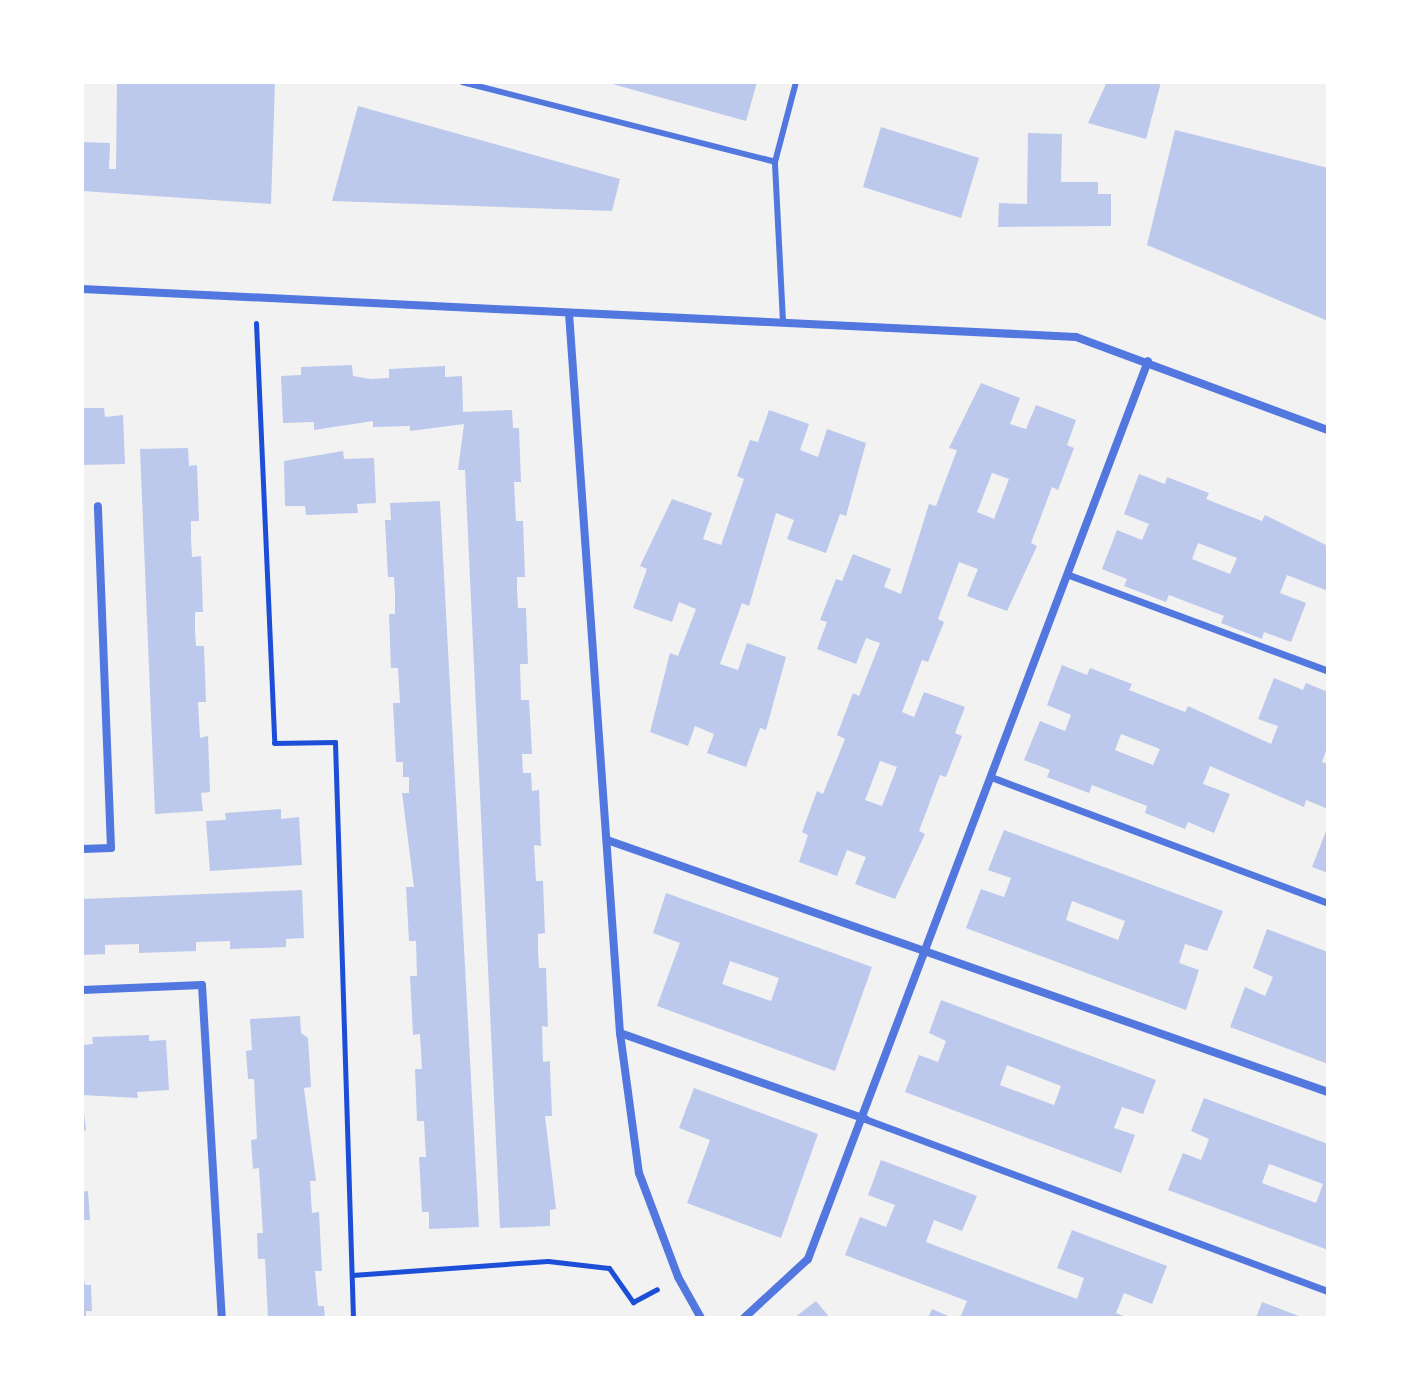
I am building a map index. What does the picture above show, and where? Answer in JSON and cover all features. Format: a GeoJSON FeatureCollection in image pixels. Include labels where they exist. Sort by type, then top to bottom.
{"type":"FeatureCollection","features":[{"type":"Feature","properties":{"kind":"street"},"geometry":{"type":"LineString","coordinates":[[82,289],[1076,337],[1148,361],[1328,430]]}},
{"type":"Feature","properties":{"kind":"street"},"geometry":{"type":"LineString","coordinates":[[569,313],[620,1033],[639,1173],[678,1277],[701,1318]]}},
{"type":"Feature","properties":{"kind":"street"},"geometry":{"type":"LineString","coordinates":[[744,1318],[808,1259],[865,1119],[1148,361]]}},
{"type":"Feature","properties":{"kind":"street"},"geometry":{"type":"LineString","coordinates":[[82,849],[111,848],[98,506]]}},
{"type":"Feature","properties":{"kind":"street"},"geometry":{"type":"LineString","coordinates":[[1069,575],[1328,671]]}},
{"type":"Feature","properties":{"kind":"street"},"geometry":{"type":"LineString","coordinates":[[991,777],[1328,903]]}},
{"type":"Feature","properties":{"kind":"street"},"geometry":{"type":"LineString","coordinates":[[607,840],[1328,1092]]}},
{"type":"Feature","properties":{"kind":"street"},"geometry":{"type":"LineString","coordinates":[[82,990],[202,985],[222,1318]]}},
{"type":"Feature","properties":{"kind":"street"},"geometry":{"type":"LineString","coordinates":[[620,1033],[865,1119],[1328,1291]]}},
{"type":"Feature","properties":{"kind":"lane"},"geometry":{"type":"LineString","coordinates":[[462,82],[775,162]]}},
{"type":"Feature","properties":{"kind":"lane"},"geometry":{"type":"LineString","coordinates":[[783,322],[775,162],[796,82]]}},
{"type":"Feature","properties":{"kind":"path"},"geometry":{"type":"LineString","coordinates":[[255,298],[274,743],[335,742],[353,1318]]}},
{"type":"Feature","properties":{"kind":"path"},"geometry":{"type":"LineString","coordinates":[[352,1275],[548,1261],[609,1268],[633,1302],[678,1277]]}},
{"type":"Feature","properties":{"kind":"building"},"geometry":{"type":"Polygon","coordinates":[[[117,82],[275,82],[271,204],[82,191],[82,142],[110,143],[109,169],[116,169],[117,82]]]}},
{"type":"Feature","properties":{"kind":"building"},"geometry":{"type":"Polygon","coordinates":[[[605,82],[757,82],[746,121],[605,82]]]}},
{"type":"Feature","properties":{"kind":"building"},"geometry":{"type":"Polygon","coordinates":[[[1107,82],[1161,82],[1146,139],[1088,123],[1107,82]]]}},
{"type":"Feature","properties":{"kind":"building"},"geometry":{"type":"Polygon","coordinates":[[[358,106],[620,179],[612,211],[332,201],[358,106]]]}},
{"type":"Feature","properties":{"kind":"building"},"geometry":{"type":"Polygon","coordinates":[[[881,127],[979,158],[961,218],[863,187],[881,127]]]}},
{"type":"Feature","properties":{"kind":"building"},"geometry":{"type":"Polygon","coordinates":[[[1175,130],[1328,168],[1328,321],[1147,245],[1175,130]]]}},
{"type":"Feature","properties":{"kind":"building"},"geometry":{"type":"Polygon","coordinates":[[[1028,133],[1062,134],[1061,182],[1098,182],[1098,194],[1111,194],[1111,226],[998,227],[999,203],[1027,204],[1028,133]]]}},
{"type":"Feature","properties":{"kind":"building"},"geometry":{"type":"Polygon","coordinates":[[[352,365],[353,376],[371,379],[389,378],[389,369],[445,366],[445,377],[462,376],[463,412],[512,410],[513,428],[519,428],[521,482],[514,482],[516,521],[523,521],[525,577],[517,577],[517,591],[518,608],[526,608],[528,664],[520,664],[521,700],[529,700],[532,754],[522,754],[523,773],[531,773],[532,791],[539,790],[541,846],[534,845],[536,881],[543,881],[545,933],[538,934],[538,952],[539,968],[546,968],[548,1027],[542,1026],[543,1062],[550,1061],[552,1116],[545,1116],[556,1209],[550,1210],[550,1226],[500,1228],[465,470],[458,470],[464,424],[410,431],[410,426],[373,427],[373,421],[314,430],[314,422],[283,423],[281,376],[301,375],[301,367],[352,365]]]}},
{"type":"Feature","properties":{"kind":"building"},"geometry":{"type":"Polygon","coordinates":[[[981,383],[1020,398],[1010,424],[1026,429],[1036,405],[1076,420],[1067,445],[1074,448],[1058,490],[1052,487],[1031,543],[1037,546],[1007,611],[967,596],[978,569],[959,562],[938,619],[944,622],[928,662],[922,660],[902,712],[914,717],[924,692],[965,707],[955,733],[962,736],[946,777],[940,775],[919,831],[925,834],[895,899],[855,884],[866,857],[847,850],[837,876],[799,862],[808,835],[802,832],[817,791],[823,794],[845,739],[837,735],[853,693],[859,696],[880,643],[866,638],[856,664],[817,649],[827,622],[820,620],[836,579],[842,581],[853,554],[891,569],[884,587],[901,594],[929,504],[936,506],[957,450],[949,448],[981,383]],[[992,473],[977,512],[994,519],[1009,479],[992,473]],[[880,761],[865,800],[882,806],[897,767],[880,761]]]}},
{"type":"Feature","properties":{"kind":"building"},"geometry":{"type":"Polygon","coordinates":[[[82,408],[104,408],[105,417],[123,415],[125,464],[82,465],[82,408]]]}},
{"type":"Feature","properties":{"kind":"building"},"geometry":{"type":"Polygon","coordinates":[[[769,410],[809,424],[800,450],[818,457],[827,429],[866,443],[846,516],[840,514],[826,553],[787,539],[794,520],[776,513],[749,606],[742,603],[720,664],[738,670],[747,643],[786,657],[766,730],[760,728],[746,767],[707,753],[714,734],[695,726],[688,746],[650,732],[670,653],[678,656],[696,609],[679,602],[672,622],[633,608],[647,569],[640,566],[672,499],[712,513],[703,539],[721,545],[744,479],[737,476],[750,440],[758,442],[769,410]]]}},
{"type":"Feature","properties":{"kind":"building"},"geometry":{"type":"Polygon","coordinates":[[[188,448],[189,466],[197,465],[199,521],[191,521],[191,539],[192,557],[201,556],[203,612],[195,612],[195,630],[196,646],[204,646],[206,702],[198,702],[200,738],[208,736],[210,792],[201,793],[203,811],[155,814],[140,449],[188,448]]]}},
{"type":"Feature","properties":{"kind":"building"},"geometry":{"type":"Polygon","coordinates":[[[343,451],[344,459],[374,458],[376,503],[357,504],[358,513],[306,515],[305,506],[285,506],[284,461],[343,451]]]}},
{"type":"Feature","properties":{"kind":"building"},"geometry":{"type":"Polygon","coordinates":[[[1139,474],[1165,484],[1167,477],[1209,493],[1206,499],[1262,521],[1265,515],[1328,546],[1328,591],[1287,575],[1280,593],[1306,603],[1291,642],[1264,632],[1262,639],[1221,623],[1224,616],[1169,595],[1166,602],[1124,586],[1127,579],[1102,569],[1117,530],[1142,540],[1149,524],[1124,514],[1139,474]],[[1198,543],[1192,559],[1230,574],[1237,558],[1198,543]]]}},
{"type":"Feature","properties":{"kind":"building"},"geometry":{"type":"Polygon","coordinates":[[[440,501],[479,1227],[429,1229],[429,1212],[422,1212],[419,1157],[426,1157],[424,1121],[417,1121],[415,1069],[422,1069],[420,1034],[413,1035],[410,976],[417,976],[416,941],[409,941],[406,887],[414,887],[402,793],[409,793],[409,777],[403,777],[403,762],[396,762],[393,703],[400,703],[398,668],[391,668],[389,614],[395,614],[395,593],[394,577],[388,577],[385,520],[391,520],[390,503],[440,501]]]}},
{"type":"Feature","properties":{"kind":"building"},"geometry":{"type":"Polygon","coordinates":[[[1062,665],[1087,675],[1090,668],[1132,684],[1129,690],[1185,712],[1188,706],[1271,744],[1278,726],[1258,719],[1274,678],[1303,690],[1306,683],[1328,692],[1328,745],[1322,762],[1328,764],[1328,809],[1306,800],[1304,807],[1210,766],[1203,784],[1230,794],[1214,833],[1188,822],[1185,829],[1145,813],[1147,806],[1092,785],[1089,793],[1047,777],[1050,770],[1024,760],[1040,721],[1065,731],[1071,715],[1047,705],[1062,665]],[[1121,734],[1115,750],[1153,765],[1160,749],[1121,734]]]}},
{"type":"Feature","properties":{"kind":"building"},"geometry":{"type":"Polygon","coordinates":[[[281,809],[281,819],[299,817],[302,865],[210,871],[206,821],[226,820],[225,813],[281,809]]]}},
{"type":"Feature","properties":{"kind":"building"},"geometry":{"type":"Polygon","coordinates":[[[1328,826],[1328,873],[1312,867],[1328,826]]]}},
{"type":"Feature","properties":{"kind":"building"},"geometry":{"type":"Polygon","coordinates":[[[1004,830],[1223,911],[1207,951],[1185,944],[1179,963],[1199,970],[1186,1010],[966,928],[981,889],[1004,897],[1011,878],[988,870],[1004,830]],[[1072,901],[1066,920],[1118,940],[1125,921],[1072,901]]]}},
{"type":"Feature","properties":{"kind":"building"},"geometry":{"type":"Polygon","coordinates":[[[302,890],[304,938],[286,939],[286,947],[230,949],[230,941],[196,942],[196,951],[139,953],[139,944],[105,945],[105,954],[82,955],[82,899],[302,890]]]}},
{"type":"Feature","properties":{"kind":"building"},"geometry":{"type":"Polygon","coordinates":[[[666,893],[872,967],[835,1071],[657,1006],[680,943],[653,933],[666,893]],[[730,961],[722,984],[771,1001],[779,978],[730,961]]]}},
{"type":"Feature","properties":{"kind":"building"},"geometry":{"type":"Polygon","coordinates":[[[1267,929],[1328,952],[1328,1064],[1230,1027],[1245,987],[1265,996],[1273,977],[1253,968],[1267,929]]]}},
{"type":"Feature","properties":{"kind":"building"},"geometry":{"type":"Polygon","coordinates":[[[941,1000],[1156,1080],[1143,1114],[1122,1107],[1114,1128],[1135,1135],[1121,1173],[905,1092],[919,1055],[938,1062],[946,1041],[929,1033],[941,1000]],[[1007,1065],[1000,1085],[1054,1105],[1061,1086],[1007,1065]]]}},
{"type":"Feature","properties":{"kind":"building"},"geometry":{"type":"Polygon","coordinates":[[[300,1016],[301,1033],[308,1038],[311,1087],[304,1088],[316,1181],[310,1181],[312,1213],[319,1212],[322,1271],[315,1271],[318,1306],[324,1306],[325,1318],[268,1318],[265,1259],[258,1259],[257,1233],[263,1233],[259,1168],[253,1169],[251,1140],[257,1139],[254,1079],[248,1079],[246,1051],[252,1050],[250,1019],[300,1016]]]}},
{"type":"Feature","properties":{"kind":"building"},"geometry":{"type":"Polygon","coordinates":[[[149,1035],[149,1041],[166,1040],[169,1090],[137,1092],[138,1098],[82,1095],[82,1045],[93,1044],[92,1037],[149,1035]]]}},
{"type":"Feature","properties":{"kind":"building"},"geometry":{"type":"Polygon","coordinates":[[[694,1088],[818,1134],[781,1238],[687,1203],[710,1140],[679,1128],[694,1088]]]}},
{"type":"Feature","properties":{"kind":"building"},"geometry":{"type":"Polygon","coordinates":[[[82,1097],[86,1130],[82,1131],[82,1097]]]}},
{"type":"Feature","properties":{"kind":"building"},"geometry":{"type":"Polygon","coordinates":[[[1204,1098],[1328,1144],[1328,1250],[1168,1190],[1183,1153],[1201,1160],[1209,1139],[1191,1131],[1204,1098]],[[1269,1164],[1262,1183],[1316,1203],[1323,1184],[1269,1164]]]}},
{"type":"Feature","properties":{"kind":"building"},"geometry":{"type":"Polygon","coordinates":[[[881,1160],[977,1196],[962,1231],[934,1220],[926,1242],[1077,1299],[1084,1278],[1057,1268],[1072,1230],[1167,1266],[1152,1304],[1124,1293],[1116,1313],[1128,1318],[960,1318],[967,1301],[845,1255],[860,1217],[886,1227],[895,1205],[868,1195],[881,1160]]]}},
{"type":"Feature","properties":{"kind":"building"},"geometry":{"type":"Polygon","coordinates":[[[88,1191],[90,1220],[82,1220],[82,1192],[88,1191]]]}},
{"type":"Feature","properties":{"kind":"building"},"geometry":{"type":"Polygon","coordinates":[[[82,1270],[85,1285],[91,1285],[92,1311],[86,1311],[86,1318],[82,1318],[82,1270]]]}},
{"type":"Feature","properties":{"kind":"building"},"geometry":{"type":"Polygon","coordinates":[[[816,1301],[830,1318],[794,1318],[816,1301]]]}},
{"type":"Feature","properties":{"kind":"building"},"geometry":{"type":"Polygon","coordinates":[[[1262,1302],[1304,1318],[1256,1318],[1262,1302]]]}},
{"type":"Feature","properties":{"kind":"building"},"geometry":{"type":"Polygon","coordinates":[[[932,1309],[953,1318],[928,1318],[932,1309]]]}}]}
